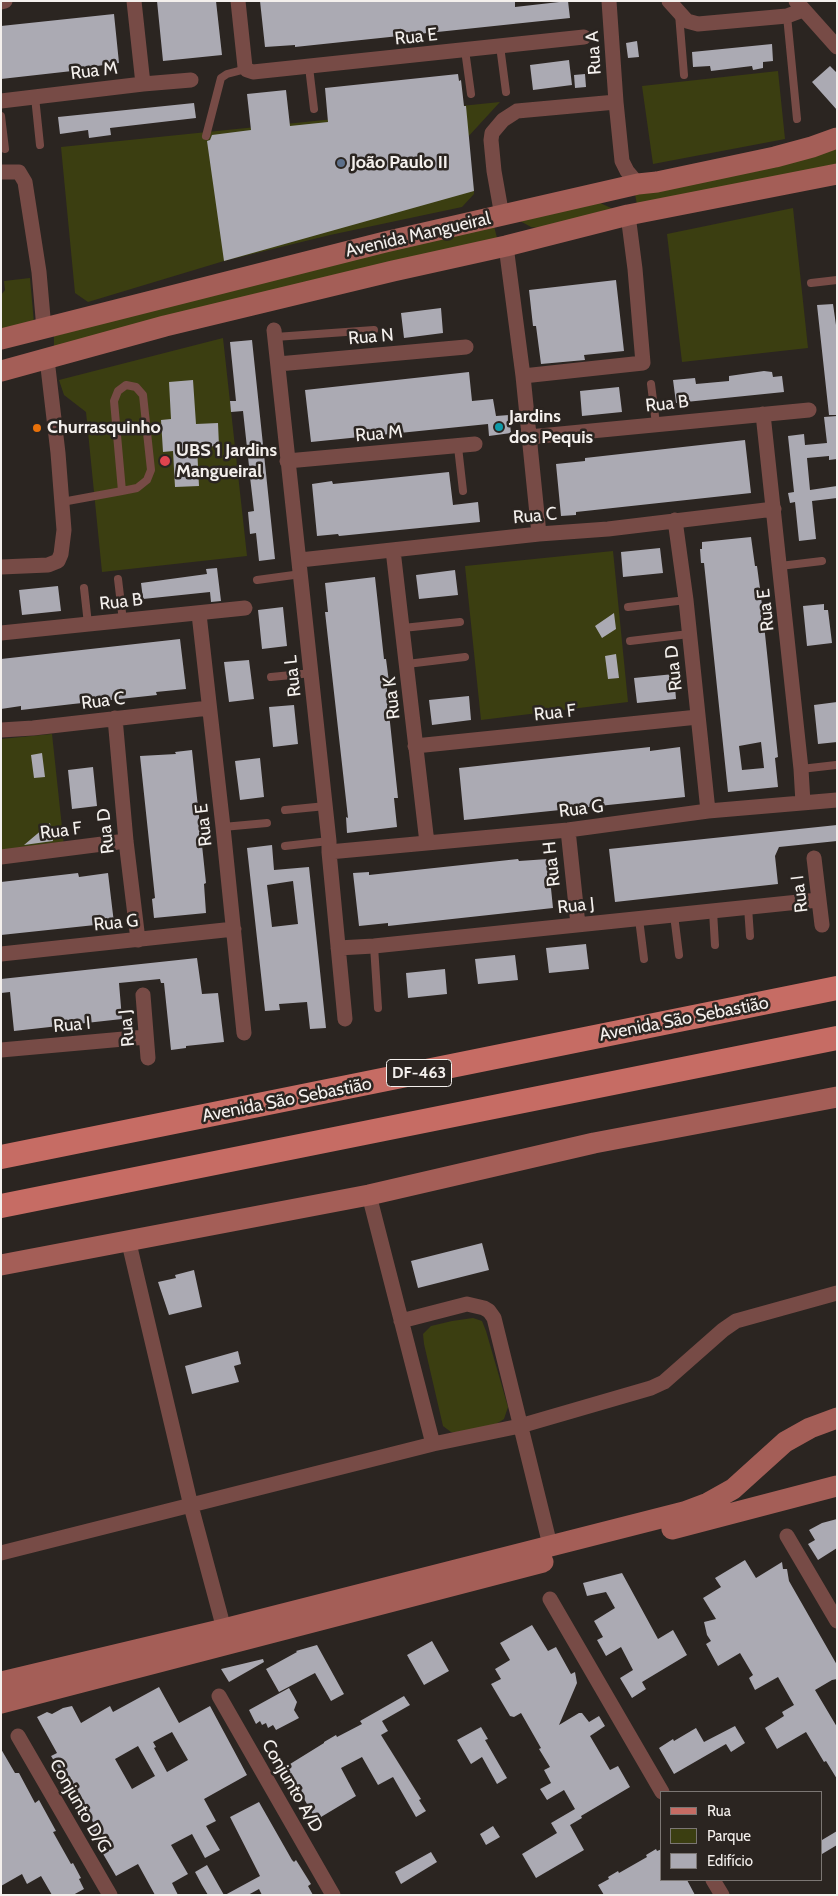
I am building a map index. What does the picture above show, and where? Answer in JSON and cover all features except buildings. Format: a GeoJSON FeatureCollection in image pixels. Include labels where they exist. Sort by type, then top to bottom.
{"type":"FeatureCollection","features":[{"type":"Feature","properties":{"kind":"main road","name":"Avenida São Sebastião"},"geometry":{"type":"LineString","coordinates":[[1,1158],[837,988]]}},
{"type":"Feature","properties":{"kind":"main road"},"geometry":{"type":"LineString","coordinates":[[1,1206],[837,1038]]}},
{"type":"Feature","properties":{"kind":"street"},"geometry":{"type":"LineString","coordinates":[[134,1],[142,84]]}},
{"type":"Feature","properties":{"kind":"street"},"geometry":{"type":"LineString","coordinates":[[238,1],[249,70]]}},
{"type":"Feature","properties":{"kind":"street","name":"Rua A"},"geometry":{"type":"LineString","coordinates":[[609,1],[622,160],[627,171],[638,184]]}},
{"type":"Feature","properties":{"kind":"street"},"geometry":{"type":"LineString","coordinates":[[668,1],[687,21],[698,24],[787,16],[800,6],[837,47]]}},
{"type":"Feature","properties":{"kind":"street","name":"Rua E"},"geometry":{"type":"LineString","coordinates":[[249,70],[309,67],[584,37]]}},
{"type":"Feature","properties":{"kind":"street","name":"Rua M"},"geometry":{"type":"LineString","coordinates":[[1,101],[190,80]]}},
{"type":"Feature","properties":{"kind":"street"},"geometry":{"type":"LineString","coordinates":[[502,216],[491,140],[492,133],[497,126],[517,111],[616,102]]}},
{"type":"Feature","properties":{"kind":"street","name":"Avenida Mangueiral"},"geometry":{"type":"LineString","coordinates":[[1,339],[385,242],[638,184],[657,182],[812,148],[837,138]]}},
{"type":"Feature","properties":{"kind":"street"},"geometry":{"type":"LineString","coordinates":[[748,162],[754,179],[752,190]]}},
{"type":"Feature","properties":{"kind":"street"},"geometry":{"type":"LineString","coordinates":[[1,172],[19,172],[25,182],[39,272],[44,329]]}},
{"type":"Feature","properties":{"kind":"street","name":"Avenida Mangueiral"},"geometry":{"type":"LineString","coordinates":[[1,370],[165,326],[392,271],[506,246],[628,214],[837,174]]}},
{"type":"Feature","properties":{"kind":"street"},"geometry":{"type":"LineString","coordinates":[[523,376],[643,364],[628,214]]}},
{"type":"Feature","properties":{"kind":"street"},"geometry":{"type":"LineString","coordinates":[[385,242],[385,260],[392,271]]}},
{"type":"Feature","properties":{"kind":"street"},"geometry":{"type":"LineString","coordinates":[[506,246],[528,419],[539,534]]}},
{"type":"Feature","properties":{"kind":"street"},"geometry":{"type":"LineString","coordinates":[[158,299],[164,311],[165,326]]}},
{"type":"Feature","properties":{"kind":"street","name":"Rua L"},"geometry":{"type":"LineString","coordinates":[[274,333],[326,806],[346,1019]]}},
{"type":"Feature","properties":{"kind":"street","name":"Rua N"},"geometry":{"type":"LineString","coordinates":[[278,364],[466,348]]}},
{"type":"Feature","properties":{"kind":"street"},"geometry":{"type":"LineString","coordinates":[[1,567],[48,565],[58,561],[64,543],[62,502],[47,359]]}},
{"type":"Feature","properties":{"kind":"street","name":"Rua B"},"geometry":{"type":"LineString","coordinates":[[529,437],[810,410]]}},
{"type":"Feature","properties":{"kind":"street","name":"Rua E"},"geometry":{"type":"LineString","coordinates":[[763,414],[803,803]]}},
{"type":"Feature","properties":{"kind":"street","name":"Rua M"},"geometry":{"type":"LineString","coordinates":[[287,461],[475,444]]}},
{"type":"Feature","properties":{"kind":"street","name":"Rua C"},"geometry":{"type":"LineString","coordinates":[[300,567],[393,550],[539,534],[608,530],[675,520],[774,510]]}},
{"type":"Feature","properties":{"kind":"street","name":"Rua D"},"geometry":{"type":"LineString","coordinates":[[675,520],[686,600],[708,811]]}},
{"type":"Feature","properties":{"kind":"street","name":"Rua K"},"geometry":{"type":"LineString","coordinates":[[393,550],[427,843]]}},
{"type":"Feature","properties":{"kind":"street","name":"Rua B"},"geometry":{"type":"LineString","coordinates":[[1,633],[244,608]]}},
{"type":"Feature","properties":{"kind":"street","name":"Rua E"},"geometry":{"type":"LineString","coordinates":[[199,614],[244,1033]]}},
{"type":"Feature","properties":{"kind":"street","name":"Rua C"},"geometry":{"type":"LineString","coordinates":[[1,730],[209,708]]}},
{"type":"Feature","properties":{"kind":"street","name":"Rua F"},"geometry":{"type":"LineString","coordinates":[[416,746],[698,717]]}},
{"type":"Feature","properties":{"kind":"street","name":"Rua D"},"geometry":{"type":"LineString","coordinates":[[115,718],[126,840],[138,940]]}},
{"type":"Feature","properties":{"kind":"street","name":"Rua G"},"geometry":{"type":"LineString","coordinates":[[329,847],[427,843],[568,830],[708,811],[837,800]]}},
{"type":"Feature","properties":{"kind":"street","name":"Rua H"},"geometry":{"type":"LineString","coordinates":[[568,830],[578,925]]}},
{"type":"Feature","properties":{"kind":"street","name":"Rua F"},"geometry":{"type":"LineString","coordinates":[[1,857],[126,840]]}},
{"type":"Feature","properties":{"kind":"street","name":"Rua I"},"geometry":{"type":"LineString","coordinates":[[814,858],[822,925]]}},
{"type":"Feature","properties":{"kind":"street","name":"Rua J"},"geometry":{"type":"LineString","coordinates":[[338,948],[374,946],[818,900]]}},
{"type":"Feature","properties":{"kind":"street","name":"Rua G"},"geometry":{"type":"LineString","coordinates":[[1,954],[234,929]]}},
{"type":"Feature","properties":{"kind":"street","name":"Rua J"},"geometry":{"type":"LineString","coordinates":[[143,995],[148,1058]]}},
{"type":"Feature","properties":{"kind":"street","name":"Rua I"},"geometry":{"type":"LineString","coordinates":[[1,1050],[146,1037]]}},
{"type":"Feature","properties":{"kind":"street"},"geometry":{"type":"LineString","coordinates":[[1,1265],[128,1239],[369,1195],[594,1143],[837,1097]]}},
{"type":"Feature","properties":{"kind":"street"},"geometry":{"type":"LineString","coordinates":[[369,1195],[433,1444]]}},
{"type":"Feature","properties":{"kind":"street"},"geometry":{"type":"LineString","coordinates":[[128,1239],[191,1506],[224,1629]]}},
{"type":"Feature","properties":{"kind":"street"},"geometry":{"type":"LineString","coordinates":[[1,1553],[433,1444],[520,1426],[651,1388],[664,1382],[723,1330],[736,1321],[837,1293]]}},
{"type":"Feature","properties":{"kind":"street"},"geometry":{"type":"LineString","coordinates":[[401,1321],[467,1304],[484,1308],[494,1318],[550,1545]]}},
{"type":"Feature","properties":{"kind":"street"},"geometry":{"type":"LineString","coordinates":[[1,1682],[224,1629],[669,1516],[708,1503],[733,1489],[785,1442],[810,1428],[837,1418]]}},
{"type":"Feature","properties":{"kind":"street"},"geometry":{"type":"LineString","coordinates":[[1,1703],[837,1486]]}},
{"type":"Feature","properties":{"kind":"street"},"geometry":{"type":"LineString","coordinates":[[787,1536],[837,1621]]}},
{"type":"Feature","properties":{"kind":"street"},"geometry":{"type":"LineString","coordinates":[[550,1599],[661,1791]]}},
{"type":"Feature","properties":{"kind":"street","name":"Conjunto A/D"},"geometry":{"type":"LineString","coordinates":[[219,1696],[334,1895]]}},
{"type":"Feature","properties":{"kind":"street","name":"Conjunto D/G"},"geometry":{"type":"LineString","coordinates":[[18,1736],[110,1895]]}},
{"type":"Feature","properties":{"kind":"street"},"geometry":{"type":"LineString","coordinates":[[714,1881],[722,1895]]}},
{"type":"Feature","properties":{"kind":"lane"},"geometry":{"type":"LineString","coordinates":[[679,13],[684,75]]}},
{"type":"Feature","properties":{"kind":"lane"},"geometry":{"type":"LineString","coordinates":[[787,16],[797,119]]}},
{"type":"Feature","properties":{"kind":"lane"},"geometry":{"type":"LineString","coordinates":[[500,46],[506,92]]}},
{"type":"Feature","properties":{"kind":"lane"},"geometry":{"type":"LineString","coordinates":[[465,50],[471,94]]}},
{"type":"Feature","properties":{"kind":"lane"},"geometry":{"type":"LineString","coordinates":[[309,67],[314,109]]}},
{"type":"Feature","properties":{"kind":"lane"},"geometry":{"type":"LineString","coordinates":[[206,136],[223,76],[249,70]]}},
{"type":"Feature","properties":{"kind":"lane"},"geometry":{"type":"LineString","coordinates":[[35,97],[40,145]]}},
{"type":"Feature","properties":{"kind":"lane"},"geometry":{"type":"LineString","coordinates":[[1,116],[5,149]]}},
{"type":"Feature","properties":{"kind":"lane"},"geometry":{"type":"LineString","coordinates":[[811,283],[837,280]]}},
{"type":"Feature","properties":{"kind":"lane"},"geometry":{"type":"LineString","coordinates":[[274,333],[374,330]]}},
{"type":"Feature","properties":{"kind":"lane"},"geometry":{"type":"LineString","coordinates":[[651,384],[656,424]]}},
{"type":"Feature","properties":{"kind":"lane"},"geometry":{"type":"LineString","coordinates":[[62,502],[122,491],[137,488],[147,480],[151,470],[143,396],[136,387],[126,385],[118,391],[114,401],[122,491]]}},
{"type":"Feature","properties":{"kind":"lane"},"geometry":{"type":"LineString","coordinates":[[458,447],[463,491]]}},
{"type":"Feature","properties":{"kind":"lane"},"geometry":{"type":"LineString","coordinates":[[780,566],[822,560]]}},
{"type":"Feature","properties":{"kind":"lane"},"geometry":{"type":"LineString","coordinates":[[257,580],[300,567]]}},
{"type":"Feature","properties":{"kind":"lane"},"geometry":{"type":"LineString","coordinates":[[118,579],[123,621]]}},
{"type":"Feature","properties":{"kind":"lane"},"geometry":{"type":"LineString","coordinates":[[84,588],[88,624]]}},
{"type":"Feature","properties":{"kind":"lane"},"geometry":{"type":"LineString","coordinates":[[628,607],[686,600]]}},
{"type":"Feature","properties":{"kind":"lane"},"geometry":{"type":"LineString","coordinates":[[402,628],[460,622]]}},
{"type":"Feature","properties":{"kind":"lane"},"geometry":{"type":"LineString","coordinates":[[630,641],[689,634]]}},
{"type":"Feature","properties":{"kind":"lane"},"geometry":{"type":"LineString","coordinates":[[407,664],[465,657]]}},
{"type":"Feature","properties":{"kind":"lane"},"geometry":{"type":"LineString","coordinates":[[271,677],[312,673]]}},
{"type":"Feature","properties":{"kind":"lane"},"geometry":{"type":"LineString","coordinates":[[801,769],[836,765]]}},
{"type":"Feature","properties":{"kind":"lane"},"geometry":{"type":"LineString","coordinates":[[285,810],[326,806]]}},
{"type":"Feature","properties":{"kind":"lane"},"geometry":{"type":"LineString","coordinates":[[223,827],[267,823]]}},
{"type":"Feature","properties":{"kind":"lane"},"geometry":{"type":"LineString","coordinates":[[285,846],[329,847]]}},
{"type":"Feature","properties":{"kind":"lane"},"geometry":{"type":"LineString","coordinates":[[748,907],[750,936]]}},
{"type":"Feature","properties":{"kind":"lane"},"geometry":{"type":"LineString","coordinates":[[713,911],[715,945]]}},
{"type":"Feature","properties":{"kind":"lane"},"geometry":{"type":"LineString","coordinates":[[674,915],[679,955]]}},
{"type":"Feature","properties":{"kind":"lane"},"geometry":{"type":"LineString","coordinates":[[639,919],[644,959]]}},
{"type":"Feature","properties":{"kind":"lane"},"geometry":{"type":"LineString","coordinates":[[374,946],[378,1008]]}},
{"type":"Feature","properties":{"kind":"green space"},"geometry":{"type":"Polygon","coordinates":[[[778,71],[785,139],[653,164],[642,86],[778,71]]]}},
{"type":"Feature","properties":{"kind":"green space"},"geometry":{"type":"Polygon","coordinates":[[[500,102],[466,139],[474,194],[462,207],[330,235],[224,261],[88,302],[75,293],[61,147],[500,102]]]}},
{"type":"Feature","properties":{"kind":"green space"},"geometry":{"type":"Polygon","coordinates":[[[837,147],[837,168],[637,205],[635,194],[837,147]]]}},
{"type":"Feature","properties":{"kind":"green space"},"geometry":{"type":"Polygon","coordinates":[[[596,201],[613,209],[538,228],[531,227],[520,221],[596,201]]]}},
{"type":"Feature","properties":{"kind":"green space"},"geometry":{"type":"Polygon","coordinates":[[[793,208],[808,348],[682,362],[667,234],[793,208]]]}},
{"type":"Feature","properties":{"kind":"green space"},"geometry":{"type":"Polygon","coordinates":[[[494,226],[497,238],[54,349],[54,336],[261,282],[494,226]]]}},
{"type":"Feature","properties":{"kind":"green space"},"geometry":{"type":"Polygon","coordinates":[[[30,278],[34,323],[1,330],[1,295],[5,290],[4,281],[30,278]]]}},
{"type":"Feature","properties":{"kind":"green space","name":"UBS 1 Jardins Mangueiral"},"geometry":{"type":"Polygon","coordinates":[[[223,338],[247,556],[102,572],[86,412],[64,395],[59,380],[223,338]]]}},
{"type":"Feature","properties":{"kind":"green space"},"geometry":{"type":"Polygon","coordinates":[[[613,551],[628,702],[481,720],[465,566],[613,551]]]}},
{"type":"Feature","properties":{"kind":"green space"},"geometry":{"type":"Polygon","coordinates":[[[52,734],[64,846],[1,852],[1,739],[52,734]]]}},
{"type":"Feature","properties":{"kind":"green space"},"geometry":{"type":"Polygon","coordinates":[[[473,1318],[482,1321],[486,1331],[508,1407],[504,1419],[496,1424],[457,1433],[451,1432],[443,1426],[423,1334],[431,1326],[473,1318]]]}},
{"type":"Feature","properties":{"kind":"place","name":"João Paulo II"},"geometry":{"type":"Point","coordinates":[341,163]}},
{"type":"Feature","properties":{"kind":"place","name":"Jardins dos Pequis"},"geometry":{"type":"Point","coordinates":[499,427]}},
{"type":"Feature","properties":{"kind":"place","name":"Churrasquinho"},"geometry":{"type":"Point","coordinates":[37,428]}},
{"type":"Feature","properties":{"kind":"place","name":"UBS 1 Jardins Mangueiral"},"geometry":{"type":"Point","coordinates":[165,461]}}]}
